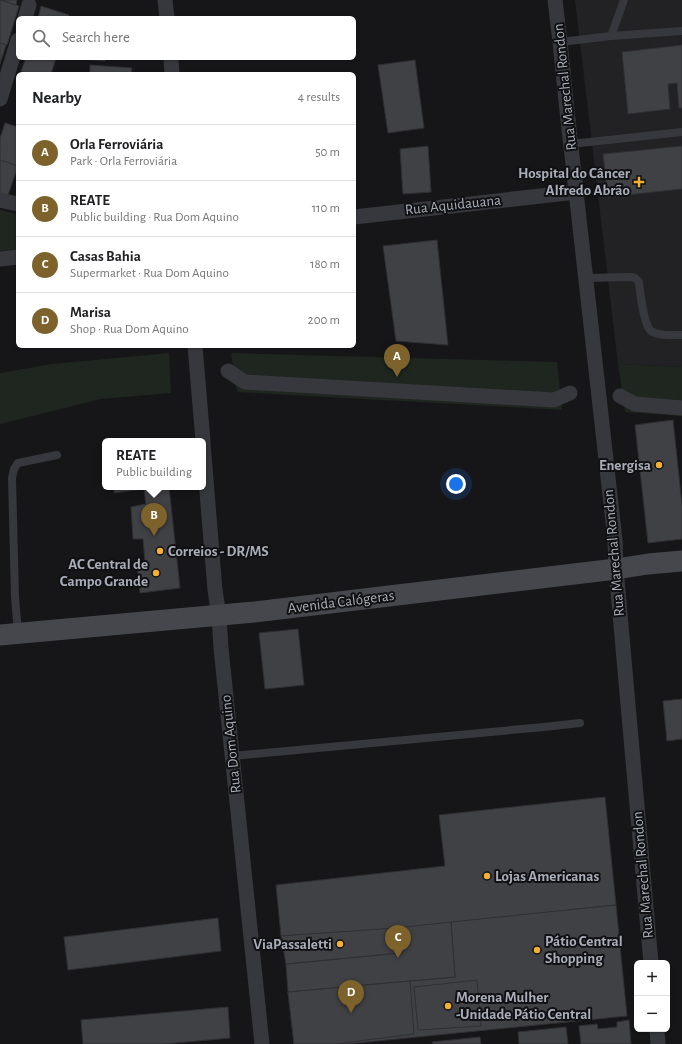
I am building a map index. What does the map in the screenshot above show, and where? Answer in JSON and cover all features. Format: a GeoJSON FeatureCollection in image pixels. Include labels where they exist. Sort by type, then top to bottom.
{"type":"FeatureCollection","features":[{"type":"Feature","properties":{"kind":"main road","name":"Avenida Calógeras"},"geometry":{"type":"LineString","coordinates":[[9,634],[219,616],[682,561]]}},
{"type":"Feature","properties":{"kind":"street"},"geometry":{"type":"LineString","coordinates":[[165,0],[167,16]]}},
{"type":"Feature","properties":{"kind":"street","name":"Rua Marechal Rondon"},"geometry":{"type":"LineString","coordinates":[[555,0],[614,532],[651,960]]}},
{"type":"Feature","properties":{"kind":"street"},"geometry":{"type":"LineString","coordinates":[[0,100],[16,47]]}},
{"type":"Feature","properties":{"kind":"street"},"geometry":{"type":"LineString","coordinates":[[171,60],[172,72]]}},
{"type":"Feature","properties":{"kind":"street","name":"Rua Aquidauana"},"geometry":{"type":"LineString","coordinates":[[356,217],[576,192]]}},
{"type":"Feature","properties":{"kind":"street"},"geometry":{"type":"LineString","coordinates":[[0,200],[16,204]]}},
{"type":"Feature","properties":{"kind":"street"},"geometry":{"type":"LineString","coordinates":[[0,259],[16,257]]}},
{"type":"Feature","properties":{"kind":"street","name":"Rua Dom Aquino"},"geometry":{"type":"LineString","coordinates":[[195,348],[203,438]]}},
{"type":"Feature","properties":{"kind":"street"},"geometry":{"type":"LineString","coordinates":[[228,371],[245,382],[554,400],[570,393]]}},
{"type":"Feature","properties":{"kind":"street"},"geometry":{"type":"LineString","coordinates":[[620,396],[635,404],[682,408]]}},
{"type":"Feature","properties":{"kind":"street","name":"Rua Dom Aquino"},"geometry":{"type":"LineString","coordinates":[[206,479],[215,590],[219,616],[221,648],[262,1044]]}},
{"type":"Feature","properties":{"kind":"street"},"geometry":{"type":"LineString","coordinates":[[657,1032],[658,1044]]}},
{"type":"Feature","properties":{"kind":"lane"},"geometry":{"type":"LineString","coordinates":[[611,36],[624,0]]}},
{"type":"Feature","properties":{"kind":"lane"},"geometry":{"type":"LineString","coordinates":[[560,42],[611,36],[682,31]]}},
{"type":"Feature","properties":{"kind":"lane"},"geometry":{"type":"LineString","coordinates":[[570,144],[682,132]]}},
{"type":"Feature","properties":{"kind":"lane"},"geometry":{"type":"LineString","coordinates":[[585,278],[630,276],[635,278],[638,282],[646,324],[651,331],[662,335],[682,335]]}},
{"type":"Feature","properties":{"kind":"lane"},"geometry":{"type":"LineString","coordinates":[[9,634],[15,597],[12,478],[14,469],[18,464],[57,455]]}},
{"type":"Feature","properties":{"kind":"lane"},"geometry":{"type":"LineString","coordinates":[[232,756],[580,723]]}},
{"type":"Feature","properties":{"kind":"shaded area","name":"Hospital do Câncer Alfredo Abrão"},"geometry":{"type":"Polygon","coordinates":[[[575,0],[682,0],[682,367],[618,364],[575,0]]]}},
{"type":"Feature","properties":{"kind":"shaded area"},"geometry":{"type":"Polygon","coordinates":[[[0,210],[16,214],[16,249],[0,251],[0,210]]]}},
{"type":"Feature","properties":{"kind":"shaded area"},"geometry":{"type":"Polygon","coordinates":[[[169,353],[171,393],[101,399],[0,424],[0,373],[52,364],[169,353]]]}},
{"type":"Feature","properties":{"kind":"shaded area"},"geometry":{"type":"Polygon","coordinates":[[[231,353],[557,362],[562,410],[237,392],[231,353]]]}},
{"type":"Feature","properties":{"kind":"shaded area"},"geometry":{"type":"Polygon","coordinates":[[[618,364],[682,367],[682,416],[625,412],[618,364]]]}},
{"type":"Feature","properties":{"kind":"building"},"geometry":{"type":"Polygon","coordinates":[[[0,0],[17,0],[16,5],[0,0]]]}},
{"type":"Feature","properties":{"kind":"building"},"geometry":{"type":"Polygon","coordinates":[[[0,0],[19,6],[7,45],[0,43],[0,0]]]}},
{"type":"Feature","properties":{"kind":"building"},"geometry":{"type":"Polygon","coordinates":[[[41,6],[69,15],[69,16],[38,16],[41,6]]]}},
{"type":"Feature","properties":{"kind":"building"},"geometry":{"type":"Polygon","coordinates":[[[0,43],[6,45],[0,64],[0,43]]]}},
{"type":"Feature","properties":{"kind":"building"},"geometry":{"type":"Polygon","coordinates":[[[682,45],[682,108],[679,108],[677,83],[668,84],[670,109],[628,114],[622,52],[682,45]]]}},
{"type":"Feature","properties":{"kind":"building"},"geometry":{"type":"Polygon","coordinates":[[[25,60],[55,60],[52,72],[21,71],[25,60]]]}},
{"type":"Feature","properties":{"kind":"building"},"geometry":{"type":"Polygon","coordinates":[[[415,60],[424,128],[388,133],[378,65],[415,60]]]}},
{"type":"Feature","properties":{"kind":"building"},"geometry":{"type":"Polygon","coordinates":[[[90,65],[132,68],[131,72],[90,72],[90,65]]]}},
{"type":"Feature","properties":{"kind":"building"},"geometry":{"type":"Polygon","coordinates":[[[5,123],[16,126],[16,165],[0,160],[0,138],[5,123]]]}},
{"type":"Feature","properties":{"kind":"building"},"geometry":{"type":"Polygon","coordinates":[[[428,146],[431,192],[403,194],[400,149],[428,146]]]}},
{"type":"Feature","properties":{"kind":"building"},"geometry":{"type":"Polygon","coordinates":[[[682,146],[682,189],[608,197],[603,154],[682,146]]]}},
{"type":"Feature","properties":{"kind":"building"},"geometry":{"type":"Polygon","coordinates":[[[0,160],[16,165],[16,172],[8,195],[0,193],[0,160]]]}},
{"type":"Feature","properties":{"kind":"building"},"geometry":{"type":"Polygon","coordinates":[[[437,240],[448,345],[396,341],[383,246],[437,240]]]}},
{"type":"Feature","properties":{"kind":"building","name":"Energisa"},"geometry":{"type":"Polygon","coordinates":[[[673,420],[682,505],[682,539],[648,543],[635,425],[673,420]]]}},
{"type":"Feature","properties":{"kind":"building","name":"Correios - DR/MS"},"geometry":{"type":"Polygon","coordinates":[[[114,490],[136,490],[114,493],[114,490]]]}},
{"type":"Feature","properties":{"kind":"building","name":"Correios - DR/MS"},"geometry":{"type":"Polygon","coordinates":[[[144,490],[169,490],[180,588],[140,593],[137,562],[145,562],[143,539],[133,539],[131,507],[146,504],[144,490]]]}},
{"type":"Feature","properties":{"kind":"building"},"geometry":{"type":"Polygon","coordinates":[[[298,629],[304,685],[265,689],[259,633],[298,629]]]}},
{"type":"Feature","properties":{"kind":"building"},"geometry":{"type":"Polygon","coordinates":[[[682,699],[682,739],[667,741],[663,701],[682,699]]]}},
{"type":"Feature","properties":{"kind":"building","name":"Lojas Americanas"},"geometry":{"type":"Polygon","coordinates":[[[605,797],[616,905],[394,929],[281,936],[276,885],[445,866],[439,815],[605,797]]]}},
{"type":"Feature","properties":{"kind":"building","name":"Pátio Central Shopping"},"geometry":{"type":"Polygon","coordinates":[[[616,905],[627,1016],[347,1044],[294,1044],[288,992],[455,977],[451,922],[616,905]]]}},
{"type":"Feature","properties":{"kind":"building"},"geometry":{"type":"Polygon","coordinates":[[[218,918],[221,951],[68,970],[64,937],[218,918]]]}},
{"type":"Feature","properties":{"kind":"building"},"geometry":{"type":"Polygon","coordinates":[[[451,922],[455,977],[288,992],[286,964],[399,953],[395,928],[451,922]]]}},
{"type":"Feature","properties":{"kind":"building","name":"ViaPassaletti"},"geometry":{"type":"Polygon","coordinates":[[[395,928],[399,953],[286,964],[281,936],[395,928]]]}},
{"type":"Feature","properties":{"kind":"building","name":"Morena Mulher -Unidade Pátio Central"},"geometry":{"type":"Polygon","coordinates":[[[477,980],[481,1026],[418,1030],[414,987],[477,980]]]}},
{"type":"Feature","properties":{"kind":"building"},"geometry":{"type":"Polygon","coordinates":[[[410,981],[414,1034],[335,1044],[294,1044],[288,992],[410,981]]]}},
{"type":"Feature","properties":{"kind":"building"},"geometry":{"type":"Polygon","coordinates":[[[228,1007],[230,1038],[164,1044],[83,1044],[81,1020],[228,1007]]]}},
{"type":"Feature","properties":{"kind":"building"},"geometry":{"type":"Polygon","coordinates":[[[629,1020],[631,1044],[581,1044],[579,1026],[597,1024],[598,1029],[617,1027],[617,1022],[629,1020]]]}},
{"type":"Feature","properties":{"kind":"building"},"geometry":{"type":"Polygon","coordinates":[[[566,1027],[568,1044],[519,1044],[518,1032],[566,1027]]]}},
{"type":"Feature","properties":{"kind":"building"},"geometry":{"type":"Polygon","coordinates":[[[480,1037],[481,1044],[433,1044],[432,1042],[480,1037]]]}},
{"type":"Feature","properties":{"kind":"place","name":"Hospital do Câncer Alfredo Abrão"},"geometry":{"type":"Point","coordinates":[639,182]}},
{"type":"Feature","properties":{"kind":"place","name":"Orla Ferroviária"},"geometry":{"type":"Point","coordinates":[397,377]}},
{"type":"Feature","properties":{"kind":"place","name":"Energisa"},"geometry":{"type":"Point","coordinates":[659,465]}},
{"type":"Feature","properties":{"kind":"place","name":"REATE"},"geometry":{"type":"Point","coordinates":[154,536]}},
{"type":"Feature","properties":{"kind":"place","name":"Correios - DR/MS"},"geometry":{"type":"Point","coordinates":[160,551]}},
{"type":"Feature","properties":{"kind":"place","name":"AC Central de Campo Grande"},"geometry":{"type":"Point","coordinates":[156,573]}},
{"type":"Feature","properties":{"kind":"place","name":"Lojas Americanas"},"geometry":{"type":"Point","coordinates":[487,876]}},
{"type":"Feature","properties":{"kind":"place","name":"ViaPassaletti"},"geometry":{"type":"Point","coordinates":[340,944]}},
{"type":"Feature","properties":{"kind":"place","name":"Pátio Central Shopping"},"geometry":{"type":"Point","coordinates":[537,950]}},
{"type":"Feature","properties":{"kind":"place","name":"Casas Bahia"},"geometry":{"type":"Point","coordinates":[398,958]}},
{"type":"Feature","properties":{"kind":"place","name":"Morena Mulher -Unidade Pátio Central"},"geometry":{"type":"Point","coordinates":[448,1006]}},
{"type":"Feature","properties":{"kind":"place","name":"Marisa"},"geometry":{"type":"Point","coordinates":[351,1013]}}]}
